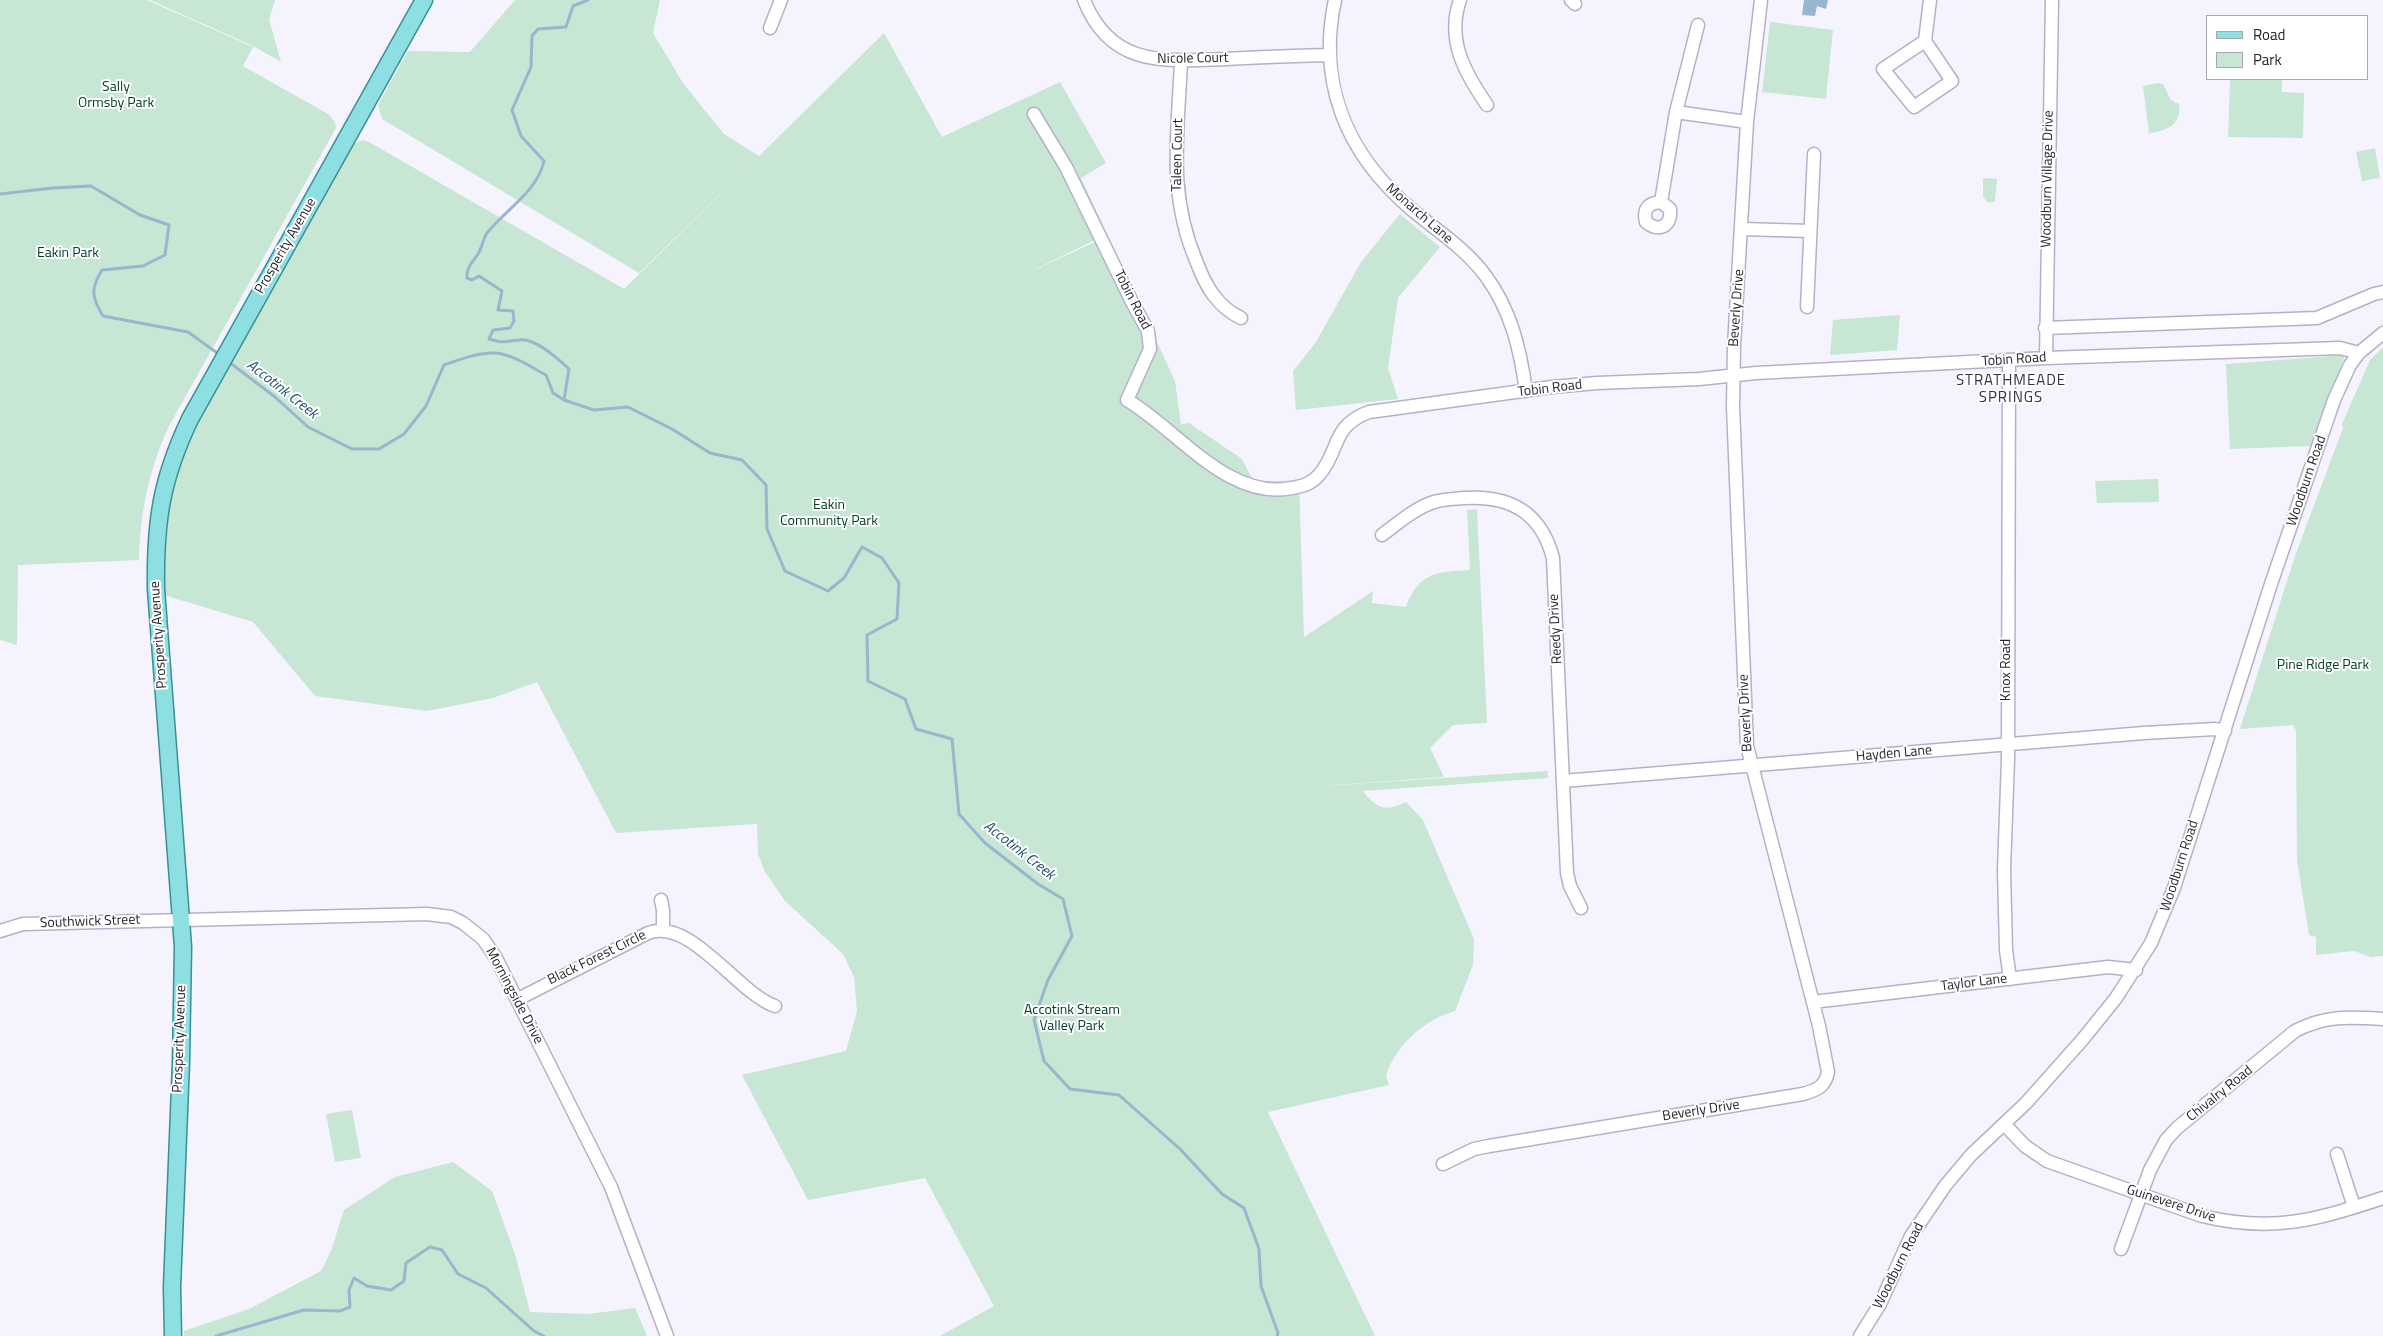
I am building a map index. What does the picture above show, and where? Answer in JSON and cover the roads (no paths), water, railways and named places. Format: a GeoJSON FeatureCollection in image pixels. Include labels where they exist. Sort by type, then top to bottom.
{"type":"FeatureCollection","features":[{"type":"Feature","properties":{"kind":"main road","name":"Prosperity Avenue"},"geometry":{"type":"LineString","coordinates":[[173,1336],[172,1287],[181,1062],[182,919],[159,645],[155,549],[160,503],[168,469],[190,419],[424,0]]}},
{"type":"Feature","properties":{"kind":"street"},"geometry":{"type":"LineString","coordinates":[[770,28],[781,0]]}},
{"type":"Feature","properties":{"kind":"street","name":"Nicole Court"},"geometry":{"type":"LineString","coordinates":[[1084,0],[1099,27],[1120,47],[1148,59],[1181,61],[1329,54]]}},
{"type":"Feature","properties":{"kind":"street","name":"Monarch Lane"},"geometry":{"type":"LineString","coordinates":[[1335,0],[1331,16],[1329,54],[1337,101],[1344,122],[1365,160],[1394,194],[1473,260],[1497,293],[1515,332],[1521,355],[1526,391]]}},
{"type":"Feature","properties":{"kind":"street"},"geometry":{"type":"LineString","coordinates":[[1460,0],[1455,18],[1457,48],[1468,77],[1487,104]]}},
{"type":"Feature","properties":{"kind":"street","name":"Beverly Drive"},"geometry":{"type":"LineString","coordinates":[[1443,1164],[1482,1148],[1827,1089],[1828,1072],[1812,1002],[1757,785],[1750,766],[1746,726],[1734,376],[1747,122],[1761,0]]}},
{"type":"Feature","properties":{"kind":"street"},"geometry":{"type":"LineString","coordinates":[[1925,41],[1883,69],[1914,107],[1952,81],[1925,41],[1930,0]]}},
{"type":"Feature","properties":{"kind":"street","name":"Woodburn Village Drive"},"geometry":{"type":"LineString","coordinates":[[2046,358],[2045,328],[2052,0]]}},
{"type":"Feature","properties":{"kind":"street"},"geometry":{"type":"LineString","coordinates":[[1661,202],[1676,112],[1698,25]]}},
{"type":"Feature","properties":{"kind":"street","name":"Taleen Court"},"geometry":{"type":"LineString","coordinates":[[1181,61],[1176,176],[1183,226],[1200,272],[1214,296],[1221,305],[1241,318]]}},
{"type":"Feature","properties":{"kind":"street"},"geometry":{"type":"LineString","coordinates":[[1676,112],[1747,122]]}},
{"type":"Feature","properties":{"kind":"street","name":"Tobin Road"},"geometry":{"type":"LineString","coordinates":[[1034,114],[1066,166],[1148,331],[1150,349],[1127,400],[1161,423],[1211,464],[1237,481],[1253,487],[1286,489],[1312,482],[1326,464],[1346,425],[1356,417],[1369,412],[1526,391],[1597,383],[2009,362],[2046,358],[2340,348],[2359,353]]}},
{"type":"Feature","properties":{"kind":"street"},"geometry":{"type":"LineString","coordinates":[[1807,307],[1814,154]]}},
{"type":"Feature","properties":{"kind":"street"},"geometry":{"type":"LineString","coordinates":[[1742,229],[1810,231]]}},
{"type":"Feature","properties":{"kind":"street"},"geometry":{"type":"LineString","coordinates":[[2045,328],[2317,318],[2383,292]]}},
{"type":"Feature","properties":{"kind":"street","name":"Woodburn Road"},"geometry":{"type":"LineString","coordinates":[[1860,1336],[1880,1304],[1911,1236],[1945,1186],[1971,1155],[2026,1103],[2083,1039],[2136,970],[2163,918],[2271,584],[2334,400],[2347,372],[2359,353],[2383,333]]}},
{"type":"Feature","properties":{"kind":"street","name":"Knox Road"},"geometry":{"type":"LineString","coordinates":[[2009,362],[2008,744],[2004,870],[2006,950],[2010,979]]}},
{"type":"Feature","properties":{"kind":"street","name":"Reedy Drive"},"geometry":{"type":"LineString","coordinates":[[1382,535],[1423,506],[1435,502],[1478,497],[1494,498],[1519,507],[1533,518],[1544,533],[1553,558],[1567,873],[1570,886],[1581,908]]}},
{"type":"Feature","properties":{"kind":"street","name":"Hayden Lane"},"geometry":{"type":"LineString","coordinates":[[1563,781],[2144,733],[2215,729],[2225,731]]}},
{"type":"Feature","properties":{"kind":"street"},"geometry":{"type":"LineString","coordinates":[[660,900],[664,910],[663,930]]}},
{"type":"Feature","properties":{"kind":"street","name":"Morningside Drive"},"geometry":{"type":"LineString","coordinates":[[182,919],[376,913],[427,914],[451,917],[474,930],[483,939],[518,999],[611,1187],[666,1336]]}},
{"type":"Feature","properties":{"kind":"street","name":"Southwick Street"},"geometry":{"type":"LineString","coordinates":[[0,931],[23,924],[182,919]]}},
{"type":"Feature","properties":{"kind":"street","name":"Black Forest Circle"},"geometry":{"type":"LineString","coordinates":[[518,999],[648,933],[663,930],[687,940],[758,998],[775,1006]]}},
{"type":"Feature","properties":{"kind":"street","name":"Taylor Lane"},"geometry":{"type":"LineString","coordinates":[[1812,1002],[2108,967],[2136,970]]}},
{"type":"Feature","properties":{"kind":"street","name":"Chivalry Road"},"geometry":{"type":"LineString","coordinates":[[2121,1249],[2157,1154],[2177,1128],[2258,1063],[2288,1036],[2309,1024],[2338,1017],[2383,1019]]}},
{"type":"Feature","properties":{"kind":"street","name":"Guinevere Drive"},"geometry":{"type":"LineString","coordinates":[[2004,1124],[2025,1146],[2047,1161],[2202,1216],[2246,1224],[2291,1223],[2383,1198]]}},
{"type":"Feature","properties":{"kind":"street"},"geometry":{"type":"LineString","coordinates":[[2337,1154],[2354,1207]]}},
{"type":"Feature","properties":{"kind":"water"},"geometry":{"type":"Polygon","coordinates":[[[1804,0],[1828,0],[1826,9],[1817,6],[1815,16],[1802,15],[1804,0]]]}},
{"type":"Feature","properties":{"kind":"waterway"},"geometry":{"type":"LineString","coordinates":[[564,400],[569,369],[546,350],[532,342],[526,340],[502,342],[489,339],[493,330],[510,328],[514,321],[513,311],[498,310],[502,291],[479,276],[472,280],[467,278],[467,274],[468,268],[479,252],[487,233],[528,191],[535,182],[544,161],[521,136],[512,110],[531,67],[532,36],[538,29],[566,27],[573,6],[588,0]]}},
{"type":"Feature","properties":{"kind":"waterway","name":"Accotink Creek"},"geometry":{"type":"LineString","coordinates":[[0,194],[91,186],[140,215],[169,225],[165,255],[143,266],[102,270],[94,288],[95,299],[103,316],[188,332],[220,355]]}},
{"type":"Feature","properties":{"kind":"waterway","name":"Accotink Creek"},"geometry":{"type":"LineString","coordinates":[[229,362],[275,397],[308,427],[352,449],[379,449],[404,434],[426,406],[444,365],[482,354],[495,353],[508,356],[546,375],[553,393],[564,400],[594,410],[628,407],[672,429],[710,453],[742,460],[766,485],[767,529],[785,571],[828,591],[844,578],[862,547],[882,558],[899,583],[897,619],[867,635],[868,681],[905,699],[916,729],[952,739],[959,814],[985,843],[1038,884],[1063,899],[1072,936],[1048,980],[1034,1020],[1044,1061],[1070,1089],[1119,1095],[1180,1149],[1222,1194],[1244,1208],[1259,1249],[1261,1286],[1278,1333],[1277,1336]]}},
{"type":"Feature","properties":{"kind":"waterway"},"geometry":{"type":"LineString","coordinates":[[216,1336],[304,1310],[340,1311],[350,1307],[349,1290],[354,1278],[367,1286],[391,1290],[404,1281],[406,1263],[430,1247],[442,1250],[458,1274],[486,1288],[534,1331],[544,1336]]}},
{"type":"Feature","properties":{"kind":"district","name":"STRATHMEADE SPRINGS"},"geometry":{"type":"Point","coordinates":[2011,390]}},
{"type":"Feature","properties":{"kind":"park label","name":"Sally Ormsby Park"},"geometry":{"type":"Point","coordinates":[116,96]}},
{"type":"Feature","properties":{"kind":"park label","name":"Eakin Park"},"geometry":{"type":"Point","coordinates":[68,254]}},
{"type":"Feature","properties":{"kind":"park label","name":"Eakin Community Park"},"geometry":{"type":"Point","coordinates":[829,514]}},
{"type":"Feature","properties":{"kind":"park label","name":"Pine Ridge Park"},"geometry":{"type":"Point","coordinates":[2323,666]}},
{"type":"Feature","properties":{"kind":"park label","name":"Accotink Stream Valley Park"},"geometry":{"type":"Point","coordinates":[1072,1020]}}]}
